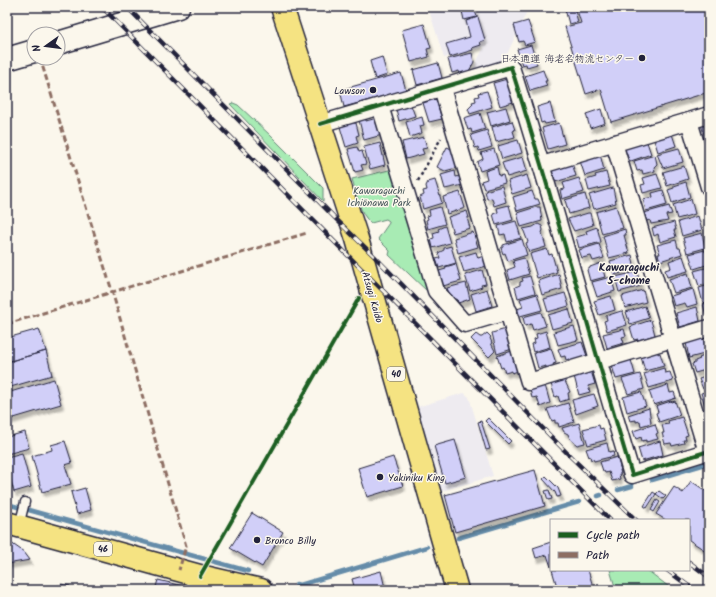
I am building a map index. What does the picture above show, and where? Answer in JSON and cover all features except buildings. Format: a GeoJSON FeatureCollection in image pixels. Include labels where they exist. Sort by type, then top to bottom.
{"type":"FeatureCollection","features":[{"type":"Feature","properties":{"kind":"main road","name":"Atsugi Kaido"},"geometry":{"type":"LineString","coordinates":[[282,7],[356,239],[458,590]]}},
{"type":"Feature","properties":{"kind":"main road","name":"46"},"geometry":{"type":"LineString","coordinates":[[16,521],[196,583],[261,590]]}},
{"type":"Feature","properties":{"kind":"street"},"geometry":{"type":"LineString","coordinates":[[66,40],[154,10],[178,7]]}},
{"type":"Feature","properties":{"kind":"street"},"geometry":{"type":"LineString","coordinates":[[7,59],[26,53]]}},
{"type":"Feature","properties":{"kind":"street"},"geometry":{"type":"LineString","coordinates":[[320,124],[511,67],[542,165],[632,475],[708,452],[672,339],[614,143]]}},
{"type":"Feature","properties":{"kind":"street"},"geometry":{"type":"LineString","coordinates":[[442,88],[529,382],[709,328]]}},
{"type":"Feature","properties":{"kind":"street"},"geometry":{"type":"LineString","coordinates":[[380,106],[436,291],[465,324],[509,312]]}},
{"type":"Feature","properties":{"kind":"street"},"geometry":{"type":"LineString","coordinates":[[542,165],[709,114]]}},
{"type":"Feature","properties":{"kind":"street"},"geometry":{"type":"LineString","coordinates":[[689,120],[709,186]]}},
{"type":"Feature","properties":{"kind":"lane"},"geometry":{"type":"LineString","coordinates":[[16,521],[26,502]]}},
{"type":"Feature","properties":{"kind":"shaded area"},"geometry":{"type":"Polygon","coordinates":[[[428,7],[529,7],[503,63],[471,73],[484,47],[444,58],[428,7]]]}},
{"type":"Feature","properties":{"kind":"shaded area"},"geometry":{"type":"Polygon","coordinates":[[[464,393],[469,397],[493,476],[442,491],[417,407],[464,393]]]}},
{"type":"Feature","properties":{"kind":"green space"},"geometry":{"type":"Polygon","coordinates":[[[233,103],[238,105],[270,135],[323,188],[323,201],[230,104],[233,103]]]}},
{"type":"Feature","properties":{"kind":"green space","name":"Kawaraguchi Ichiōnawa Park"},"geometry":{"type":"Polygon","coordinates":[[[393,169],[428,292],[389,255],[390,251],[378,239],[389,221],[386,219],[371,223],[361,209],[357,197],[352,179],[393,169]]]}},
{"type":"Feature","properties":{"kind":"green space"},"geometry":{"type":"Polygon","coordinates":[[[610,571],[648,571],[673,590],[616,590],[610,571]]]}},
{"type":"Feature","properties":{"kind":"waterway"},"geometry":{"type":"LineString","coordinates":[[652,480],[709,463]]}},
{"type":"Feature","properties":{"kind":"waterway"},"geometry":{"type":"LineString","coordinates":[[618,490],[632,486]]}},
{"type":"Feature","properties":{"kind":"waterway"},"geometry":{"type":"LineString","coordinates":[[458,538],[579,502]]}},
{"type":"Feature","properties":{"kind":"waterway"},"geometry":{"type":"LineString","coordinates":[[7,504],[248,571]]}},
{"type":"Feature","properties":{"kind":"waterway"},"geometry":{"type":"LineString","coordinates":[[296,584],[300,585],[427,547]]}},
{"type":"Feature","properties":{"kind":"railway"},"geometry":{"type":"LineString","coordinates":[[102,7],[609,519]]}},
{"type":"Feature","properties":{"kind":"railway"},"geometry":{"type":"LineString","coordinates":[[127,7],[571,457],[635,519]]}},
{"type":"Feature","properties":{"kind":"railway"},"geometry":{"type":"LineString","coordinates":[[690,563],[709,577]]}},
{"type":"Feature","properties":{"kind":"railway"},"geometry":{"type":"LineString","coordinates":[[668,571],[694,590]]}},
{"type":"Feature","properties":{"kind":"marked path"},"geometry":{"type":"LineString","coordinates":[[42,66],[112,291],[186,546],[179,570]]}},
{"type":"Feature","properties":{"kind":"marked path"},"geometry":{"type":"LineString","coordinates":[[7,324],[307,233]]}},
{"type":"Feature","properties":{"kind":"cycle path"},"geometry":{"type":"LineString","coordinates":[[320,124],[511,67],[632,475],[709,451]]}},
{"type":"Feature","properties":{"kind":"cycle path"},"geometry":{"type":"LineString","coordinates":[[200,576],[359,298]]}},
{"type":"Feature","properties":{"kind":"place","name":"日本通運 海老名物流センター"},"geometry":{"type":"Point","coordinates":[642,58]}},
{"type":"Feature","properties":{"kind":"place","name":"Lawson"},"geometry":{"type":"Point","coordinates":[373,90]}},
{"type":"Feature","properties":{"kind":"place","name":"Yakiniku King"},"geometry":{"type":"Point","coordinates":[380,477]}},
{"type":"Feature","properties":{"kind":"place","name":"Bronco Billy"},"geometry":{"type":"Point","coordinates":[257,540]}},
{"type":"Feature","properties":{"kind":"district","name":"Kawaraguchi 5-chome"},"geometry":{"type":"Point","coordinates":[629,273]}}]}
